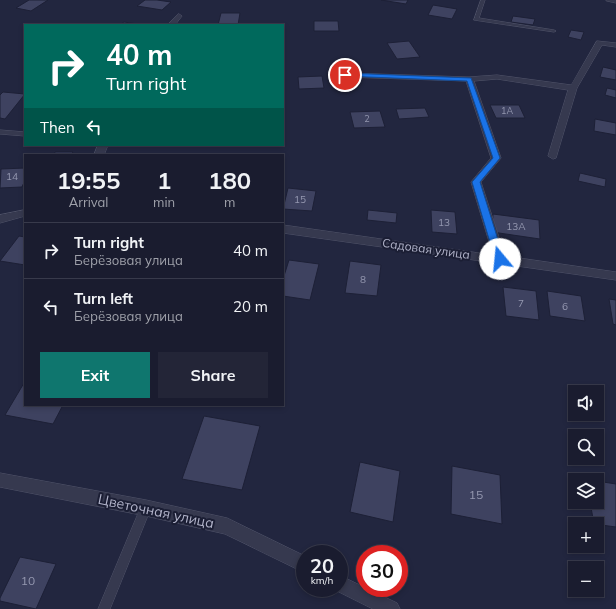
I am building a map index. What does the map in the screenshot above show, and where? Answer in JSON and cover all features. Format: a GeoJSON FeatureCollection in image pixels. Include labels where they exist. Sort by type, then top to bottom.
{"type":"FeatureCollection","features":[{"type":"Feature","properties":{"kind":"street"},"geometry":{"type":"LineString","coordinates":[[609,0],[616,1]]}},
{"type":"Feature","properties":{"kind":"street"},"geometry":{"type":"LineString","coordinates":[[172,24],[179,16]]}},
{"type":"Feature","properties":{"kind":"street"},"geometry":{"type":"LineString","coordinates":[[553,156],[572,88],[600,44],[616,45]]}},
{"type":"Feature","properties":{"kind":"street"},"geometry":{"type":"LineString","coordinates":[[345,75],[469,79],[497,77],[572,88]]}},
{"type":"Feature","properties":{"kind":"street"},"geometry":{"type":"LineString","coordinates":[[469,79],[496,158],[476,182],[500,259]]}},
{"type":"Feature","properties":{"kind":"street"},"geometry":{"type":"LineString","coordinates":[[0,219],[24,213]]}},
{"type":"Feature","properties":{"kind":"street","name":"Садовая улица"},"geometry":{"type":"LineString","coordinates":[[284,229],[616,276]]}},
{"type":"Feature","properties":{"kind":"street","name":"Цветочная улица"},"geometry":{"type":"LineString","coordinates":[[0,480],[146,508],[227,526],[296,561]]}},
{"type":"Feature","properties":{"kind":"street"},"geometry":{"type":"LineString","coordinates":[[348,588],[391,609]]}},
{"type":"Feature","properties":{"kind":"lane"},"geometry":{"type":"LineString","coordinates":[[483,0],[476,18],[554,31]]}},
{"type":"Feature","properties":{"kind":"lane"},"geometry":{"type":"LineString","coordinates":[[0,132],[24,134]]}},
{"type":"Feature","properties":{"kind":"lane"},"geometry":{"type":"LineString","coordinates":[[104,609],[146,508]]}},
{"type":"Feature","properties":{"kind":"building"},"geometry":{"type":"Polygon","coordinates":[[[29,0],[48,0],[31,11],[16,8],[29,0]]]}},
{"type":"Feature","properties":{"kind":"building"},"geometry":{"type":"Polygon","coordinates":[[[145,0],[171,2],[162,10],[137,6],[145,0]]]}},
{"type":"Feature","properties":{"kind":"building"},"geometry":{"type":"Polygon","coordinates":[[[381,0],[408,0],[406,4],[381,0]]]}},
{"type":"Feature","properties":{"kind":"building"},"geometry":{"type":"Polygon","coordinates":[[[433,5],[457,9],[452,19],[428,15],[433,5]]]}},
{"type":"Feature","properties":{"kind":"building"},"geometry":{"type":"Polygon","coordinates":[[[221,13],[240,13],[238,24],[218,24],[221,13]]]}},
{"type":"Feature","properties":{"kind":"building"},"geometry":{"type":"Polygon","coordinates":[[[513,16],[535,19],[533,25],[511,22],[513,16]]]}},
{"type":"Feature","properties":{"kind":"building"},"geometry":{"type":"Polygon","coordinates":[[[314,21],[338,21],[339,31],[314,31],[314,21]]]}},
{"type":"Feature","properties":{"kind":"building"},"geometry":{"type":"Polygon","coordinates":[[[124,22],[137,24],[121,24],[124,22]]]}},
{"type":"Feature","properties":{"kind":"building"},"geometry":{"type":"Polygon","coordinates":[[[571,30],[584,32],[581,40],[568,37],[571,30]]]}},
{"type":"Feature","properties":{"kind":"building"},"geometry":{"type":"Polygon","coordinates":[[[409,41],[420,57],[397,59],[387,43],[409,41]]]}},
{"type":"Feature","properties":{"kind":"building"},"geometry":{"type":"Polygon","coordinates":[[[603,67],[616,70],[616,80],[600,77],[603,67]]]}},
{"type":"Feature","properties":{"kind":"building"},"geometry":{"type":"Polygon","coordinates":[[[322,76],[324,88],[299,89],[298,77],[322,76]]]}},
{"type":"Feature","properties":{"kind":"building"},"geometry":{"type":"Polygon","coordinates":[[[607,88],[616,90],[616,98],[605,95],[607,88]]]}},
{"type":"Feature","properties":{"kind":"building"},"geometry":{"type":"Polygon","coordinates":[[[3,92],[24,94],[5,119],[0,118],[0,95],[3,92]]]}},
{"type":"Feature","properties":{"kind":"building"},"geometry":{"type":"Polygon","coordinates":[[[490,105],[519,105],[525,118],[496,118],[490,105]]]}},
{"type":"Feature","properties":{"kind":"building"},"geometry":{"type":"Polygon","coordinates":[[[425,108],[429,117],[399,119],[396,109],[425,108]]]}},
{"type":"Feature","properties":{"kind":"building"},"geometry":{"type":"Polygon","coordinates":[[[380,111],[385,127],[354,128],[350,112],[380,111]]]}},
{"type":"Feature","properties":{"kind":"building"},"geometry":{"type":"Polygon","coordinates":[[[595,119],[616,123],[616,135],[594,131],[595,119]]]}},
{"type":"Feature","properties":{"kind":"building"},"geometry":{"type":"Polygon","coordinates":[[[55,152],[73,152],[72,154],[54,154],[55,152]]]}},
{"type":"Feature","properties":{"kind":"building"},"geometry":{"type":"Polygon","coordinates":[[[24,168],[24,182],[22,187],[0,188],[1,169],[24,168]]]}},
{"type":"Feature","properties":{"kind":"building"},"geometry":{"type":"Polygon","coordinates":[[[580,173],[606,179],[605,187],[578,181],[580,173]]]}},
{"type":"Feature","properties":{"kind":"building"},"geometry":{"type":"Polygon","coordinates":[[[288,188],[316,191],[312,211],[284,209],[288,188]]]}},
{"type":"Feature","properties":{"kind":"building"},"geometry":{"type":"Polygon","coordinates":[[[368,210],[397,213],[396,223],[367,220],[368,210]]]}},
{"type":"Feature","properties":{"kind":"building"},"geometry":{"type":"Polygon","coordinates":[[[431,210],[455,212],[457,234],[432,232],[431,210]]]}},
{"type":"Feature","properties":{"kind":"building"},"geometry":{"type":"Polygon","coordinates":[[[493,214],[539,220],[540,239],[492,232],[493,214]]]}},
{"type":"Feature","properties":{"kind":"building"},"geometry":{"type":"Polygon","coordinates":[[[19,236],[24,237],[24,265],[0,261],[19,236]]]}},
{"type":"Feature","properties":{"kind":"building"},"geometry":{"type":"Polygon","coordinates":[[[289,260],[319,264],[310,300],[284,296],[284,276],[289,260]]]}},
{"type":"Feature","properties":{"kind":"building"},"geometry":{"type":"Polygon","coordinates":[[[350,261],[381,265],[377,296],[345,293],[350,261]]]}},
{"type":"Feature","properties":{"kind":"building"},"geometry":{"type":"Polygon","coordinates":[[[503,287],[536,291],[539,320],[506,316],[503,287]]]}},
{"type":"Feature","properties":{"kind":"building"},"geometry":{"type":"Polygon","coordinates":[[[547,291],[581,296],[585,321],[550,316],[547,291]]]}},
{"type":"Feature","properties":{"kind":"building"},"geometry":{"type":"Polygon","coordinates":[[[609,299],[616,300],[616,325],[613,324],[609,299]]]}},
{"type":"Feature","properties":{"kind":"building"},"geometry":{"type":"Polygon","coordinates":[[[24,383],[24,406],[62,406],[53,424],[5,415],[24,383]]]}},
{"type":"Feature","properties":{"kind":"building"},"geometry":{"type":"Polygon","coordinates":[[[204,416],[260,426],[242,490],[182,479],[204,416]]]}},
{"type":"Feature","properties":{"kind":"building"},"geometry":{"type":"Polygon","coordinates":[[[360,462],[400,471],[393,522],[350,512],[360,462]]]}},
{"type":"Feature","properties":{"kind":"building"},"geometry":{"type":"Polygon","coordinates":[[[452,466],[500,475],[502,524],[451,514],[452,466]]]}},
{"type":"Feature","properties":{"kind":"building"},"geometry":{"type":"Polygon","coordinates":[[[604,482],[616,484],[616,527],[604,525],[604,517],[593,517],[591,509],[604,509],[604,482]]]}},
{"type":"Feature","properties":{"kind":"building"},"geometry":{"type":"Polygon","coordinates":[[[20,557],[56,564],[36,609],[0,601],[0,598],[20,557]]]}},
{"type":"Feature","properties":{"kind":"route"},"geometry":{"type":"LineString","coordinates":[[345,75],[469,79],[496,158],[476,182],[500,259]]}}]}
